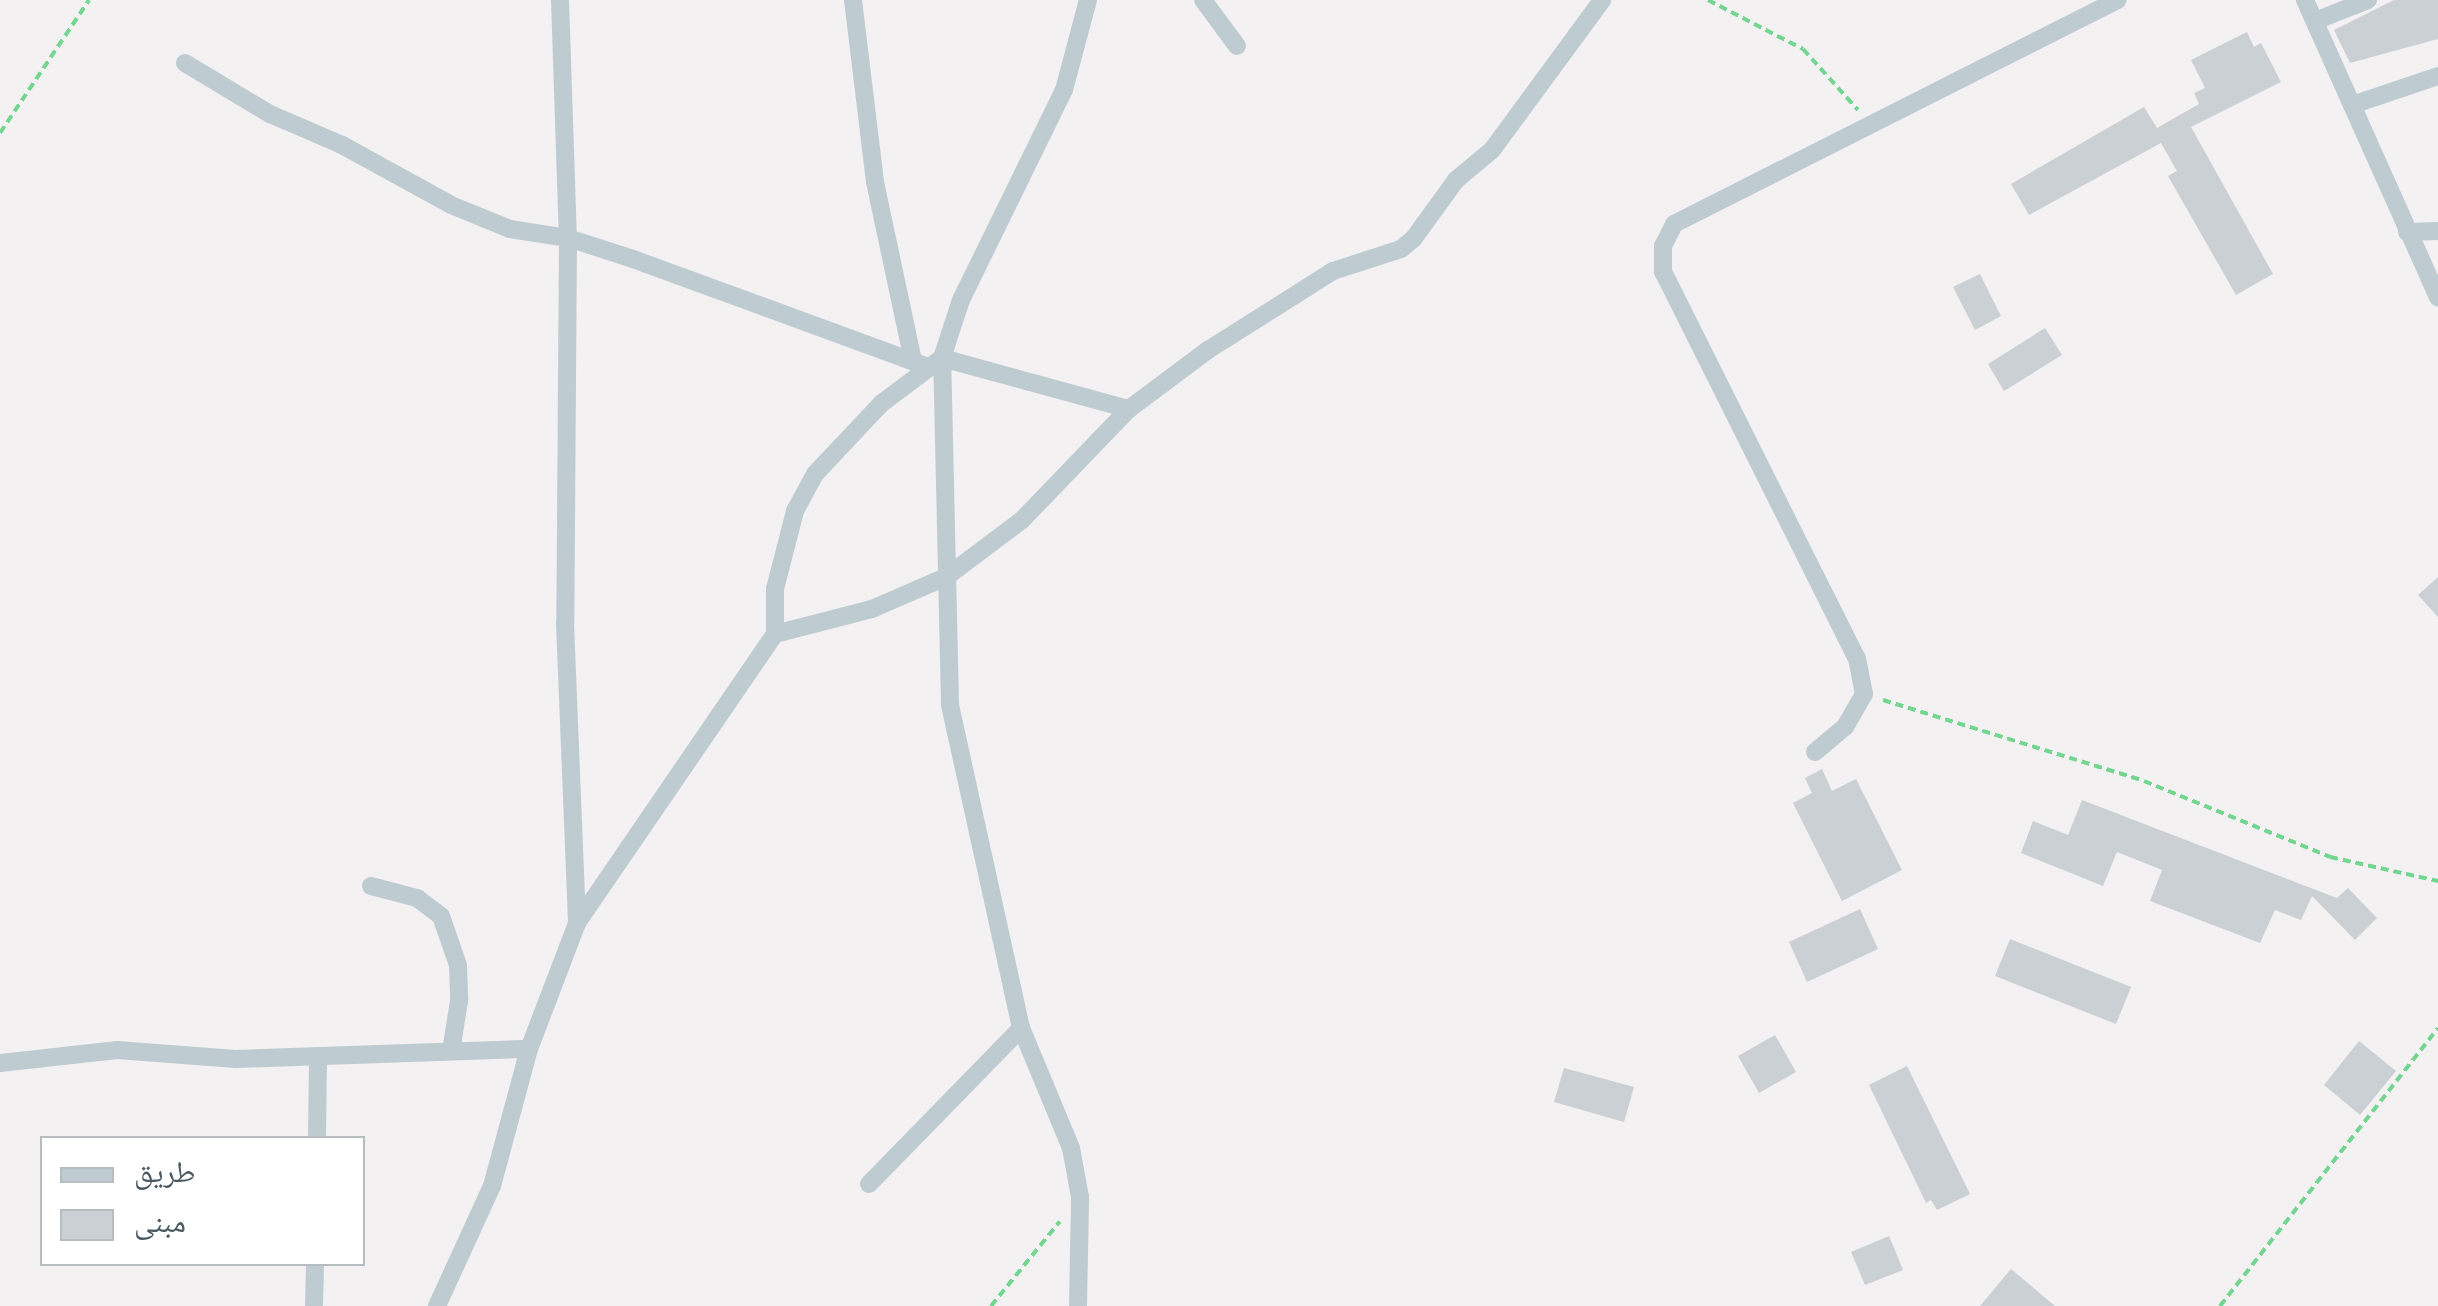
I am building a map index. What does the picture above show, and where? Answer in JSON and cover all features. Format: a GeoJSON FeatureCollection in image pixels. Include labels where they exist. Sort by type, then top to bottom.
{"type":"FeatureCollection","features":[{"type":"Feature","properties":{"kind":"street"},"geometry":{"type":"LineString","coordinates":[[560,0],[568,238],[564,623],[577,923]]}},
{"type":"Feature","properties":{"kind":"street"},"geometry":{"type":"LineString","coordinates":[[854,0],[876,182],[927,362],[946,577],[950,704],[1021,1028],[1071,1148],[1080,1197],[1078,1306]]}},
{"type":"Feature","properties":{"kind":"street"},"geometry":{"type":"LineString","coordinates":[[437,1306],[492,1186],[529,1049],[577,923],[775,634],[775,589],[795,511],[815,474],[927,362],[1064,90],[1088,0]]}},
{"type":"Feature","properties":{"kind":"street"},"geometry":{"type":"LineString","coordinates":[[1202,0],[1236,46]]}},
{"type":"Feature","properties":{"kind":"street"},"geometry":{"type":"LineString","coordinates":[[775,634],[872,609],[946,577],[1022,520],[1128,409],[1208,350],[1333,271],[1391,253],[1414,238],[1444,194],[1492,150],[1602,0]]}},
{"type":"Feature","properties":{"kind":"street"},"geometry":{"type":"LineString","coordinates":[[1815,752],[1845,727],[1864,694],[1857,659],[1664,272],[1663,246],[1674,224],[2118,0]]}},
{"type":"Feature","properties":{"kind":"street"},"geometry":{"type":"LineString","coordinates":[[2305,0],[2438,298]]}},
{"type":"Feature","properties":{"kind":"street"},"geometry":{"type":"LineString","coordinates":[[2315,21],[2368,0]]}},
{"type":"Feature","properties":{"kind":"street"},"geometry":{"type":"LineString","coordinates":[[185,62],[270,114],[342,145],[451,205],[510,229],[568,238],[927,362],[1128,409]]}},
{"type":"Feature","properties":{"kind":"street"},"geometry":{"type":"LineString","coordinates":[[2352,104],[2438,76]]}},
{"type":"Feature","properties":{"kind":"street"},"geometry":{"type":"LineString","coordinates":[[2407,232],[2438,232]]}},
{"type":"Feature","properties":{"kind":"street"},"geometry":{"type":"LineString","coordinates":[[371,886],[417,898],[441,916],[458,965],[460,1001],[451,1051]]}},
{"type":"Feature","properties":{"kind":"street"},"geometry":{"type":"LineString","coordinates":[[869,1184],[1021,1028]]}},
{"type":"Feature","properties":{"kind":"street"},"geometry":{"type":"LineString","coordinates":[[0,1063],[117,1050],[236,1059],[529,1049]]}},
{"type":"Feature","properties":{"kind":"street"},"geometry":{"type":"LineString","coordinates":[[317,1136],[318,1058]]}},
{"type":"Feature","properties":{"kind":"street"},"geometry":{"type":"LineString","coordinates":[[314,1306],[315,1266]]}},
{"type":"Feature","properties":{"kind":"path"},"geometry":{"type":"LineString","coordinates":[[0,134],[89,0]]}},
{"type":"Feature","properties":{"kind":"path"},"geometry":{"type":"LineString","coordinates":[[1708,0],[1803,49],[1872,124]]}},
{"type":"Feature","properties":{"kind":"path"},"geometry":{"type":"LineString","coordinates":[[1864,694],[2144,781],[2330,857],[2438,881]]}},
{"type":"Feature","properties":{"kind":"path"},"geometry":{"type":"LineString","coordinates":[[2220,1306],[2438,1028]]}},
{"type":"Feature","properties":{"kind":"path"},"geometry":{"type":"LineString","coordinates":[[991,1306],[1080,1197]]}},
{"type":"Feature","properties":{"kind":"building"},"geometry":{"type":"Polygon","coordinates":[[[2394,0],[2438,0],[2438,39],[2350,63],[2334,30],[2394,0]]]}},
{"type":"Feature","properties":{"kind":"building"},"geometry":{"type":"Polygon","coordinates":[[[2247,32],[2254,47],[2261,43],[2281,82],[2191,127],[2273,274],[2236,295],[2168,176],[2177,171],[2161,143],[2029,215],[2011,184],[2144,107],[2157,128],[2199,104],[2194,93],[2205,88],[2191,60],[2247,32]]]}},
{"type":"Feature","properties":{"kind":"building"},"geometry":{"type":"Polygon","coordinates":[[[1980,274],[2001,316],[1975,330],[1953,287],[1980,274]]]}},
{"type":"Feature","properties":{"kind":"building"},"geometry":{"type":"Polygon","coordinates":[[[2045,328],[2062,355],[2004,391],[1988,364],[2045,328]]]}},
{"type":"Feature","properties":{"kind":"building"},"geometry":{"type":"Polygon","coordinates":[[[2438,577],[2438,617],[2418,595],[2438,577]]]}},
{"type":"Feature","properties":{"kind":"building"},"geometry":{"type":"Polygon","coordinates":[[[1822,769],[1832,791],[1856,779],[1902,870],[1842,901],[1793,803],[1812,793],[1805,778],[1822,769]]]}},
{"type":"Feature","properties":{"kind":"building"},"geometry":{"type":"Polygon","coordinates":[[[2082,800],[2337,898],[2348,888],[2377,918],[2355,940],[2312,896],[2301,920],[2275,910],[2260,943],[2150,901],[2162,870],[2117,852],[2103,886],[2021,853],[2033,821],[2068,835],[2082,800]]]}},
{"type":"Feature","properties":{"kind":"building"},"geometry":{"type":"Polygon","coordinates":[[[1860,909],[1878,949],[1807,982],[1789,942],[1860,909]]]}},
{"type":"Feature","properties":{"kind":"building"},"geometry":{"type":"Polygon","coordinates":[[[2010,939],[2131,987],[2116,1024],[1995,976],[2010,939]]]}},
{"type":"Feature","properties":{"kind":"building"},"geometry":{"type":"Polygon","coordinates":[[[1775,1035],[1796,1072],[1759,1093],[1738,1056],[1775,1035]]]}},
{"type":"Feature","properties":{"kind":"building"},"geometry":{"type":"Polygon","coordinates":[[[2359,1041],[2396,1071],[2360,1115],[2324,1085],[2359,1041]]]}},
{"type":"Feature","properties":{"kind":"building"},"geometry":{"type":"Polygon","coordinates":[[[1907,1066],[1970,1194],[1937,1210],[1931,1200],[1926,1203],[1869,1085],[1907,1066]]]}},
{"type":"Feature","properties":{"kind":"building"},"geometry":{"type":"Polygon","coordinates":[[[1564,1068],[1634,1087],[1624,1122],[1554,1102],[1564,1068]]]}},
{"type":"Feature","properties":{"kind":"building"},"geometry":{"type":"Polygon","coordinates":[[[1889,1236],[1903,1270],[1865,1285],[1851,1252],[1889,1236]]]}},
{"type":"Feature","properties":{"kind":"building"},"geometry":{"type":"Polygon","coordinates":[[[2011,1269],[2055,1306],[1980,1306],[2011,1269]]]}}]}
